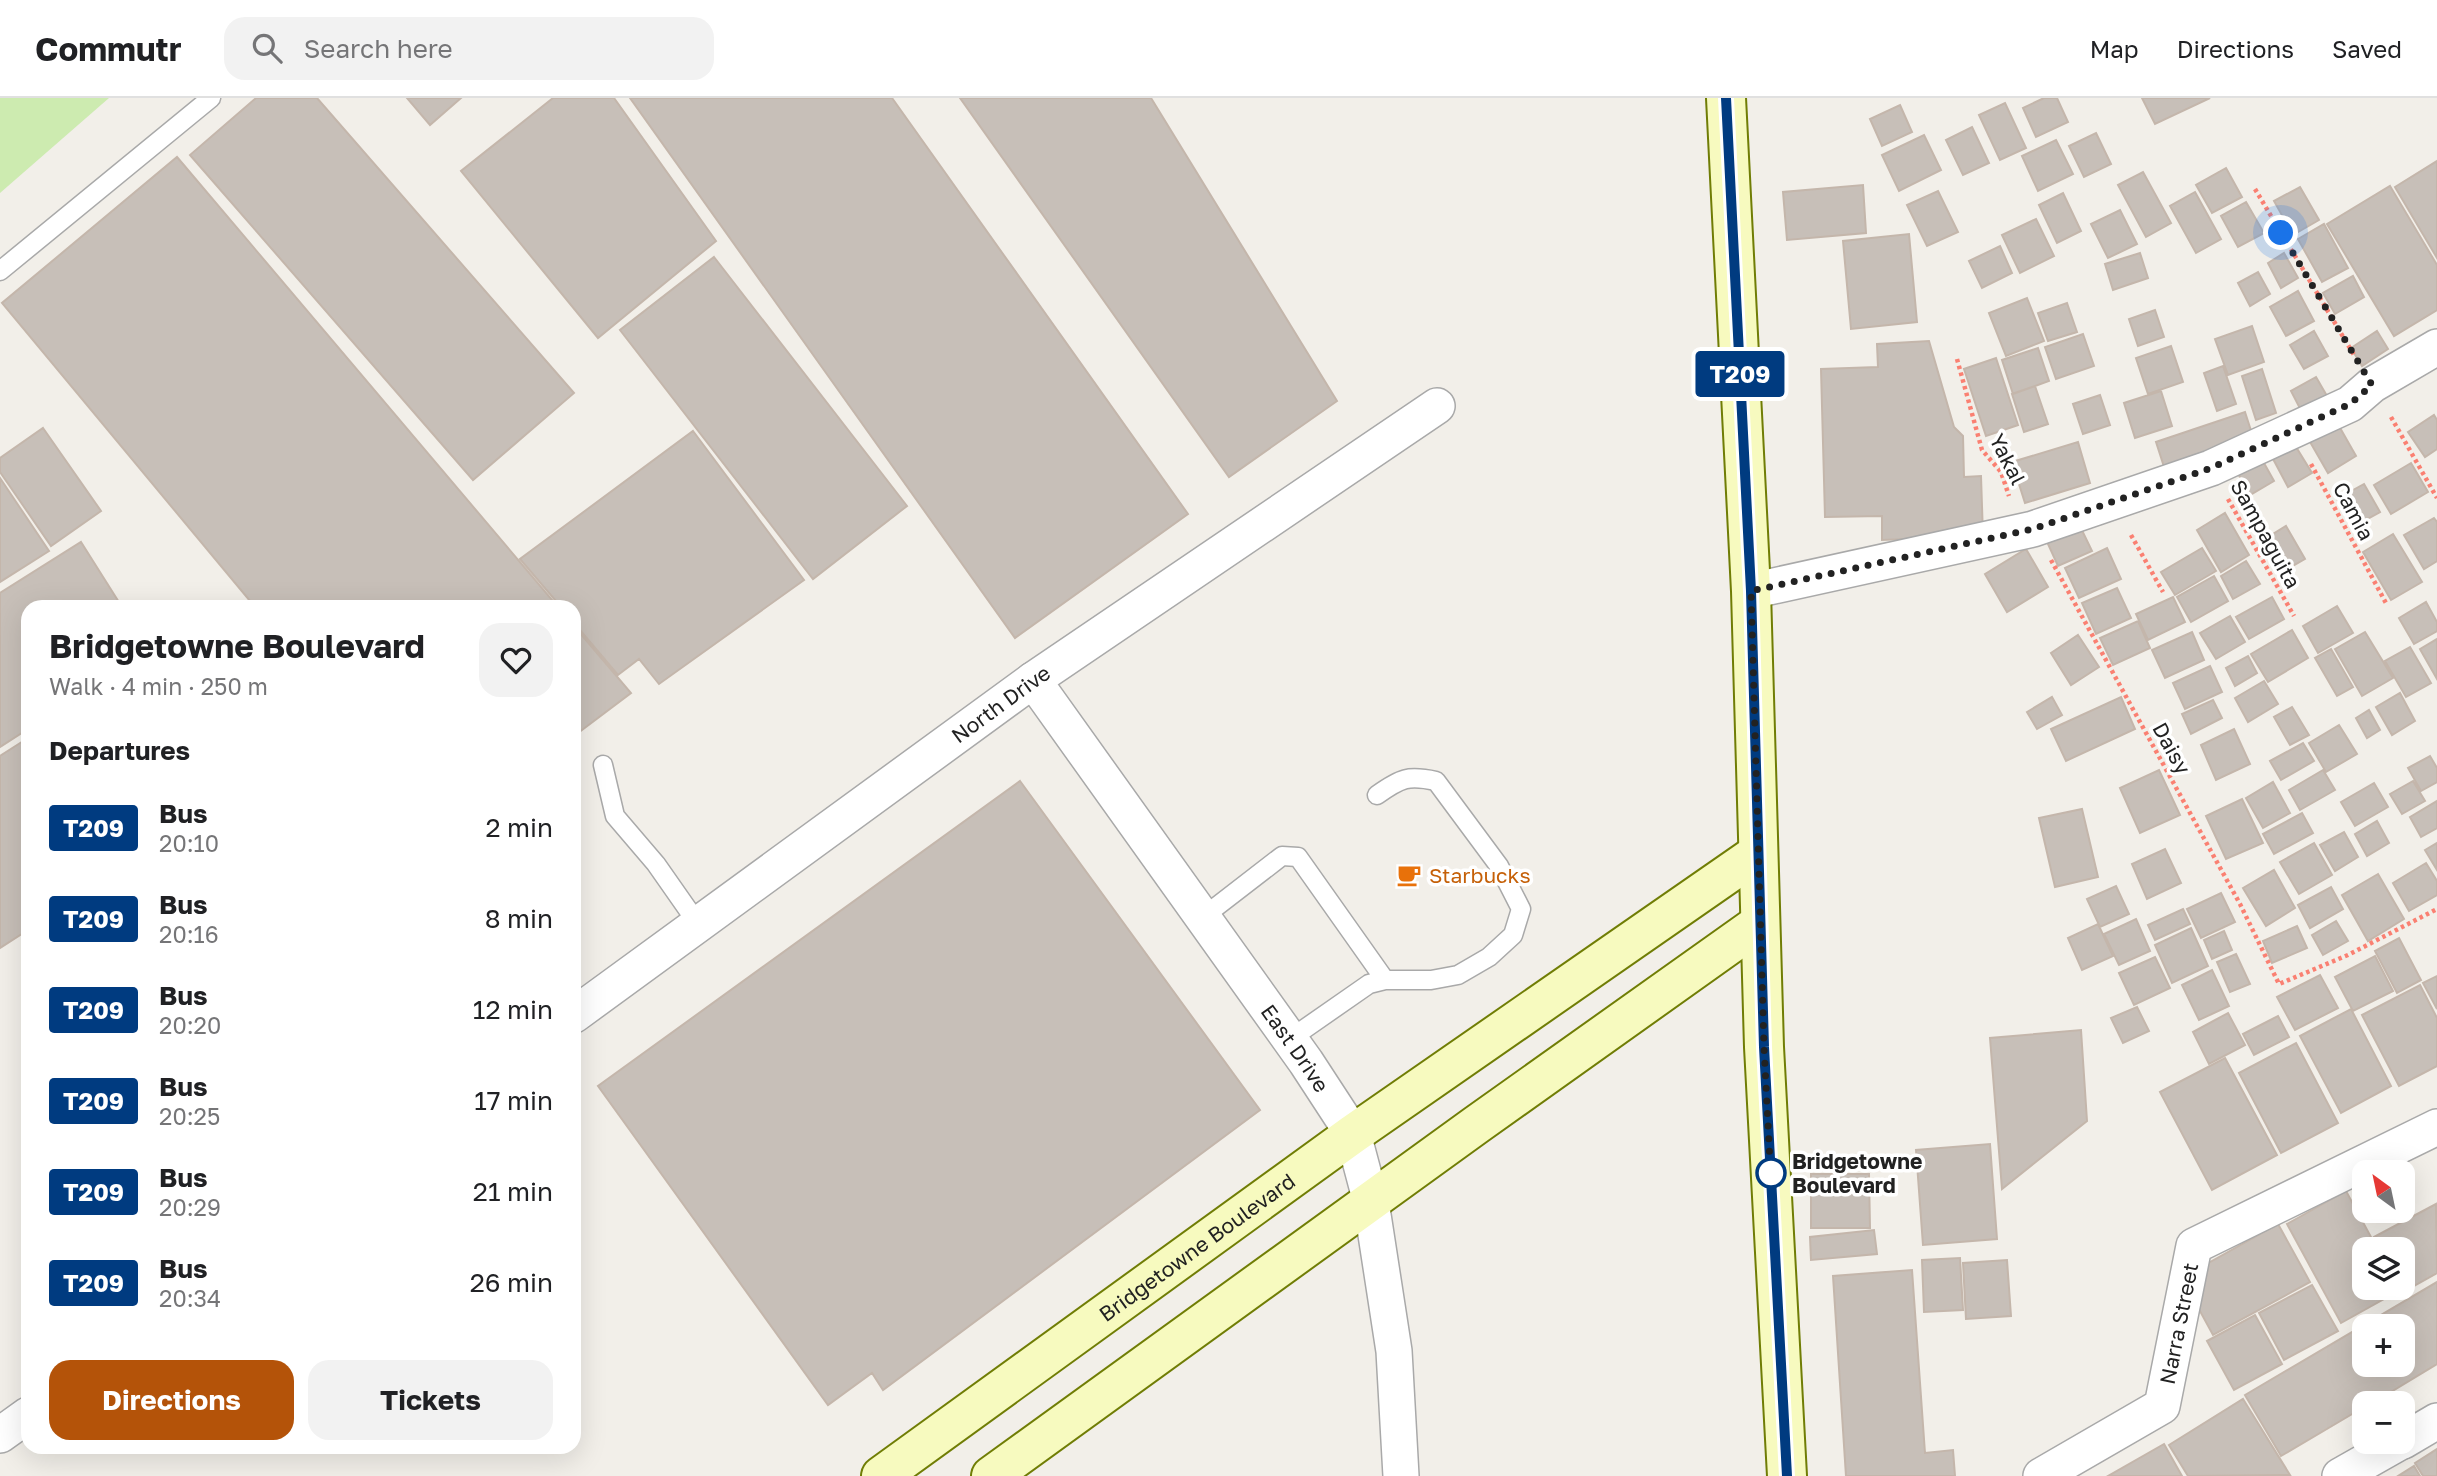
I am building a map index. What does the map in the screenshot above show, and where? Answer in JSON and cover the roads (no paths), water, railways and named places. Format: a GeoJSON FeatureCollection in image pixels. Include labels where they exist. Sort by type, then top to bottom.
{"type":"FeatureCollection","features":[{"type":"Feature","properties":{"kind":"street"},"geometry":{"type":"LineString","coordinates":[[1728,99],[1751,591],[1764,1047],[1787,1476]]}},
{"type":"Feature","properties":{"kind":"street"},"geometry":{"type":"LineString","coordinates":[[1751,591],[2027,530],[2211,468],[2350,404],[2372,385],[2437,347]]}},
{"type":"Feature","properties":{"kind":"street","name":"North Drive"},"geometry":{"type":"LineString","coordinates":[[581,1010],[1033,680],[1437,406]]}},
{"type":"Feature","properties":{"kind":"street","name":"East Drive"},"geometry":{"type":"LineString","coordinates":[[1033,680],[1290,1039],[1353,1134],[1371,1202],[1394,1351],[1401,1476]]}},
{"type":"Feature","properties":{"kind":"street","name":"Bridgetowne Boulevard"},"geometry":{"type":"LineString","coordinates":[[881,1476],[1353,1134],[1758,853]]}},
{"type":"Feature","properties":{"kind":"street"},"geometry":{"type":"LineString","coordinates":[[991,1476],[1760,923]]}},
{"type":"Feature","properties":{"kind":"street","name":"Narra Street"},"geometry":{"type":"LineString","coordinates":[[2041,1476],[2162,1406],[2194,1246],[2437,1127]]}},
{"type":"Feature","properties":{"kind":"street"},"geometry":{"type":"LineString","coordinates":[[0,1435],[21,1420]]}},
{"type":"Feature","properties":{"kind":"street"},"geometry":{"type":"LineString","coordinates":[[2415,1434],[2437,1421]]}},
{"type":"Feature","properties":{"kind":"street"},"geometry":{"type":"LineString","coordinates":[[2340,1476],[2379,1454]]}},
{"type":"Feature","properties":{"kind":"lane"},"geometry":{"type":"LineString","coordinates":[[0,271],[211,98]]}},
{"type":"Feature","properties":{"kind":"lane"},"geometry":{"type":"LineString","coordinates":[[603,765],[615,816],[656,864],[698,924]]}},
{"type":"Feature","properties":{"kind":"lane"},"geometry":{"type":"LineString","coordinates":[[1290,1039],[1369,984],[1385,980],[1431,979],[1458,975],[1489,957],[1513,935],[1521,909],[1499,866],[1436,781],[1415,777],[1397,780],[1377,795]]}},
{"type":"Feature","properties":{"kind":"lane"},"geometry":{"type":"LineString","coordinates":[[1203,917],[1282,856],[1298,857],[1385,980]]}},
{"type":"Feature","properties":{"kind":"place","name":"Starbucks"},"geometry":{"type":"Point","coordinates":[1409,875]}},
{"type":"Feature","properties":{"kind":"place","name":"Bridgetowne Boulevard"},"geometry":{"type":"Point","coordinates":[1771,1173]}}]}
